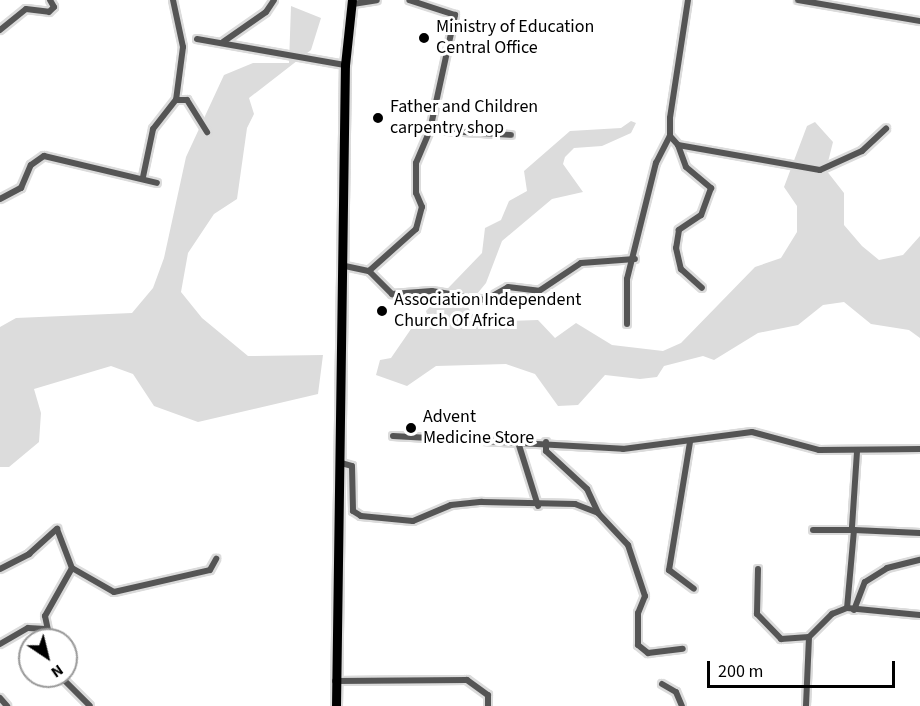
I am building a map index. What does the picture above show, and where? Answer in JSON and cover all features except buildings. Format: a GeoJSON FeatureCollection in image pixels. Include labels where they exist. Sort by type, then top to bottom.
{"type":"FeatureCollection","features":[{"type":"Feature","properties":{"kind":"main road"},"geometry":{"type":"LineString","coordinates":[[336,706],[345,266],[345,65],[353,2]]}},
{"type":"Feature","properties":{"kind":"street"},"geometry":{"type":"LineString","coordinates":[[0,30],[26,9],[49,12],[54,7],[50,0]]}},
{"type":"Feature","properties":{"kind":"street"},"geometry":{"type":"LineString","coordinates":[[143,177],[153,129],[176,100],[183,47],[173,0]]}},
{"type":"Feature","properties":{"kind":"street"},"geometry":{"type":"LineString","coordinates":[[223,42],[266,12],[274,0]]}},
{"type":"Feature","properties":{"kind":"street"},"geometry":{"type":"LineString","coordinates":[[353,2],[377,0]]}},
{"type":"Feature","properties":{"kind":"street"},"geometry":{"type":"LineString","coordinates":[[369,271],[416,230],[422,207],[416,193],[416,163],[430,130],[455,15],[409,0]]}},
{"type":"Feature","properties":{"kind":"street"},"geometry":{"type":"LineString","coordinates":[[627,324],[624,300],[656,163],[670,136],[688,0]]}},
{"type":"Feature","properties":{"kind":"street"},"geometry":{"type":"LineString","coordinates":[[798,0],[920,21]]}},
{"type":"Feature","properties":{"kind":"street"},"geometry":{"type":"LineString","coordinates":[[197,39],[345,65]]}},
{"type":"Feature","properties":{"kind":"street"},"geometry":{"type":"LineString","coordinates":[[176,100],[187,100],[207,132]]}},
{"type":"Feature","properties":{"kind":"street"},"geometry":{"type":"LineString","coordinates":[[678,145],[820,170],[861,151],[886,129]]}},
{"type":"Feature","properties":{"kind":"street"},"geometry":{"type":"LineString","coordinates":[[430,130],[510,135]]}},
{"type":"Feature","properties":{"kind":"street"},"geometry":{"type":"LineString","coordinates":[[670,136],[678,145],[686,167],[711,188],[701,215],[679,230],[676,248],[681,268],[702,288]]}},
{"type":"Feature","properties":{"kind":"street"},"geometry":{"type":"LineString","coordinates":[[0,199],[21,188],[31,165],[44,156],[143,177],[157,183]]}},
{"type":"Feature","properties":{"kind":"street"},"geometry":{"type":"LineString","coordinates":[[345,266],[369,271],[392,294],[432,291],[485,300],[508,287],[538,291],[581,263],[635,259]]}},
{"type":"Feature","properties":{"kind":"street"},"geometry":{"type":"LineString","coordinates":[[393,436],[546,442],[583,450],[690,442],[752,432],[783,444],[858,451],[920,449]]}},
{"type":"Feature","properties":{"kind":"street"},"geometry":{"type":"LineString","coordinates":[[518,442],[538,506]]}},
{"type":"Feature","properties":{"kind":"street"},"geometry":{"type":"LineString","coordinates":[[546,442],[546,451],[587,489],[598,513],[628,545],[645,596],[638,613],[638,645],[648,653],[683,649]]}},
{"type":"Feature","properties":{"kind":"street"},"geometry":{"type":"LineString","coordinates":[[690,442],[669,570],[694,589]]}},
{"type":"Feature","properties":{"kind":"street"},"geometry":{"type":"LineString","coordinates":[[850,609],[858,451]]}},
{"type":"Feature","properties":{"kind":"street"},"geometry":{"type":"LineString","coordinates":[[341,463],[351,466],[353,511],[361,516],[413,521],[461,504],[538,506],[574,504],[598,513]]}},
{"type":"Feature","properties":{"kind":"street"},"geometry":{"type":"LineString","coordinates":[[813,530],[853,528],[920,533]]}},
{"type":"Feature","properties":{"kind":"street"},"geometry":{"type":"LineString","coordinates":[[0,569],[29,554],[57,529],[72,568],[114,592],[210,570],[216,560]]}},
{"type":"Feature","properties":{"kind":"street"},"geometry":{"type":"LineString","coordinates":[[850,609],[866,582],[888,568],[920,560]]}},
{"type":"Feature","properties":{"kind":"street"},"geometry":{"type":"LineString","coordinates":[[46,628],[45,616],[72,568]]}},
{"type":"Feature","properties":{"kind":"street"},"geometry":{"type":"LineString","coordinates":[[758,568],[757,614],[781,639],[809,637],[832,614],[850,609],[920,615]]}},
{"type":"Feature","properties":{"kind":"street"},"geometry":{"type":"LineString","coordinates":[[0,644],[18,634]]}},
{"type":"Feature","properties":{"kind":"street"},"geometry":{"type":"LineString","coordinates":[[806,706],[809,637]]}},
{"type":"Feature","properties":{"kind":"street"},"geometry":{"type":"LineString","coordinates":[[335,681],[467,680],[488,695],[488,706]]}},
{"type":"Feature","properties":{"kind":"street"},"geometry":{"type":"LineString","coordinates":[[662,684],[676,692],[682,706]]}},
{"type":"Feature","properties":{"kind":"street"},"geometry":{"type":"LineString","coordinates":[[72,688],[90,706]]}},
{"type":"Feature","properties":{"kind":"street"},"geometry":{"type":"LineString","coordinates":[[0,698],[7,706]]}},
{"type":"Feature","properties":{"kind":"shaded area"},"geometry":{"type":"Polygon","coordinates":[[[291,6],[321,18],[311,50],[249,98],[254,114],[247,128],[237,199],[214,214],[188,253],[181,292],[202,318],[248,356],[323,355],[318,394],[198,422],[154,406],[133,374],[111,366],[34,389],[41,413],[39,442],[9,467],[0,467],[0,327],[16,318],[132,313],[153,288],[164,258],[186,157],[224,75],[253,63],[289,63],[291,6]]]}},
{"type":"Feature","properties":{"kind":"shaded area"},"geometry":{"type":"Polygon","coordinates":[[[631,121],[636,123],[631,133],[602,146],[574,148],[565,157],[563,164],[583,192],[552,199],[502,241],[486,283],[467,306],[478,322],[538,320],[555,338],[576,323],[612,345],[663,351],[681,343],[755,267],[781,258],[797,232],[797,206],[784,187],[807,126],[815,122],[833,142],[826,170],[844,193],[844,225],[862,246],[879,260],[903,255],[920,236],[920,338],[909,330],[871,324],[844,302],[823,305],[798,325],[758,333],[714,360],[703,356],[664,366],[657,377],[640,379],[605,375],[578,405],[558,406],[535,374],[506,364],[436,366],[407,386],[376,375],[380,360],[391,358],[411,329],[430,324],[426,311],[482,253],[485,228],[501,220],[509,201],[527,191],[524,171],[570,131],[621,128],[631,121]]]}},
{"type":"Feature","properties":{"kind":"place","name":"Ministry of Education Central Office"},"geometry":{"type":"Point","coordinates":[424,38]}},
{"type":"Feature","properties":{"kind":"place","name":"Father and Children carpentry shop"},"geometry":{"type":"Point","coordinates":[378,118]}},
{"type":"Feature","properties":{"kind":"place","name":"Association Independent Church Of Africa"},"geometry":{"type":"Point","coordinates":[382,311]}},
{"type":"Feature","properties":{"kind":"place","name":"Advent Medicine Store"},"geometry":{"type":"Point","coordinates":[411,428]}}]}
